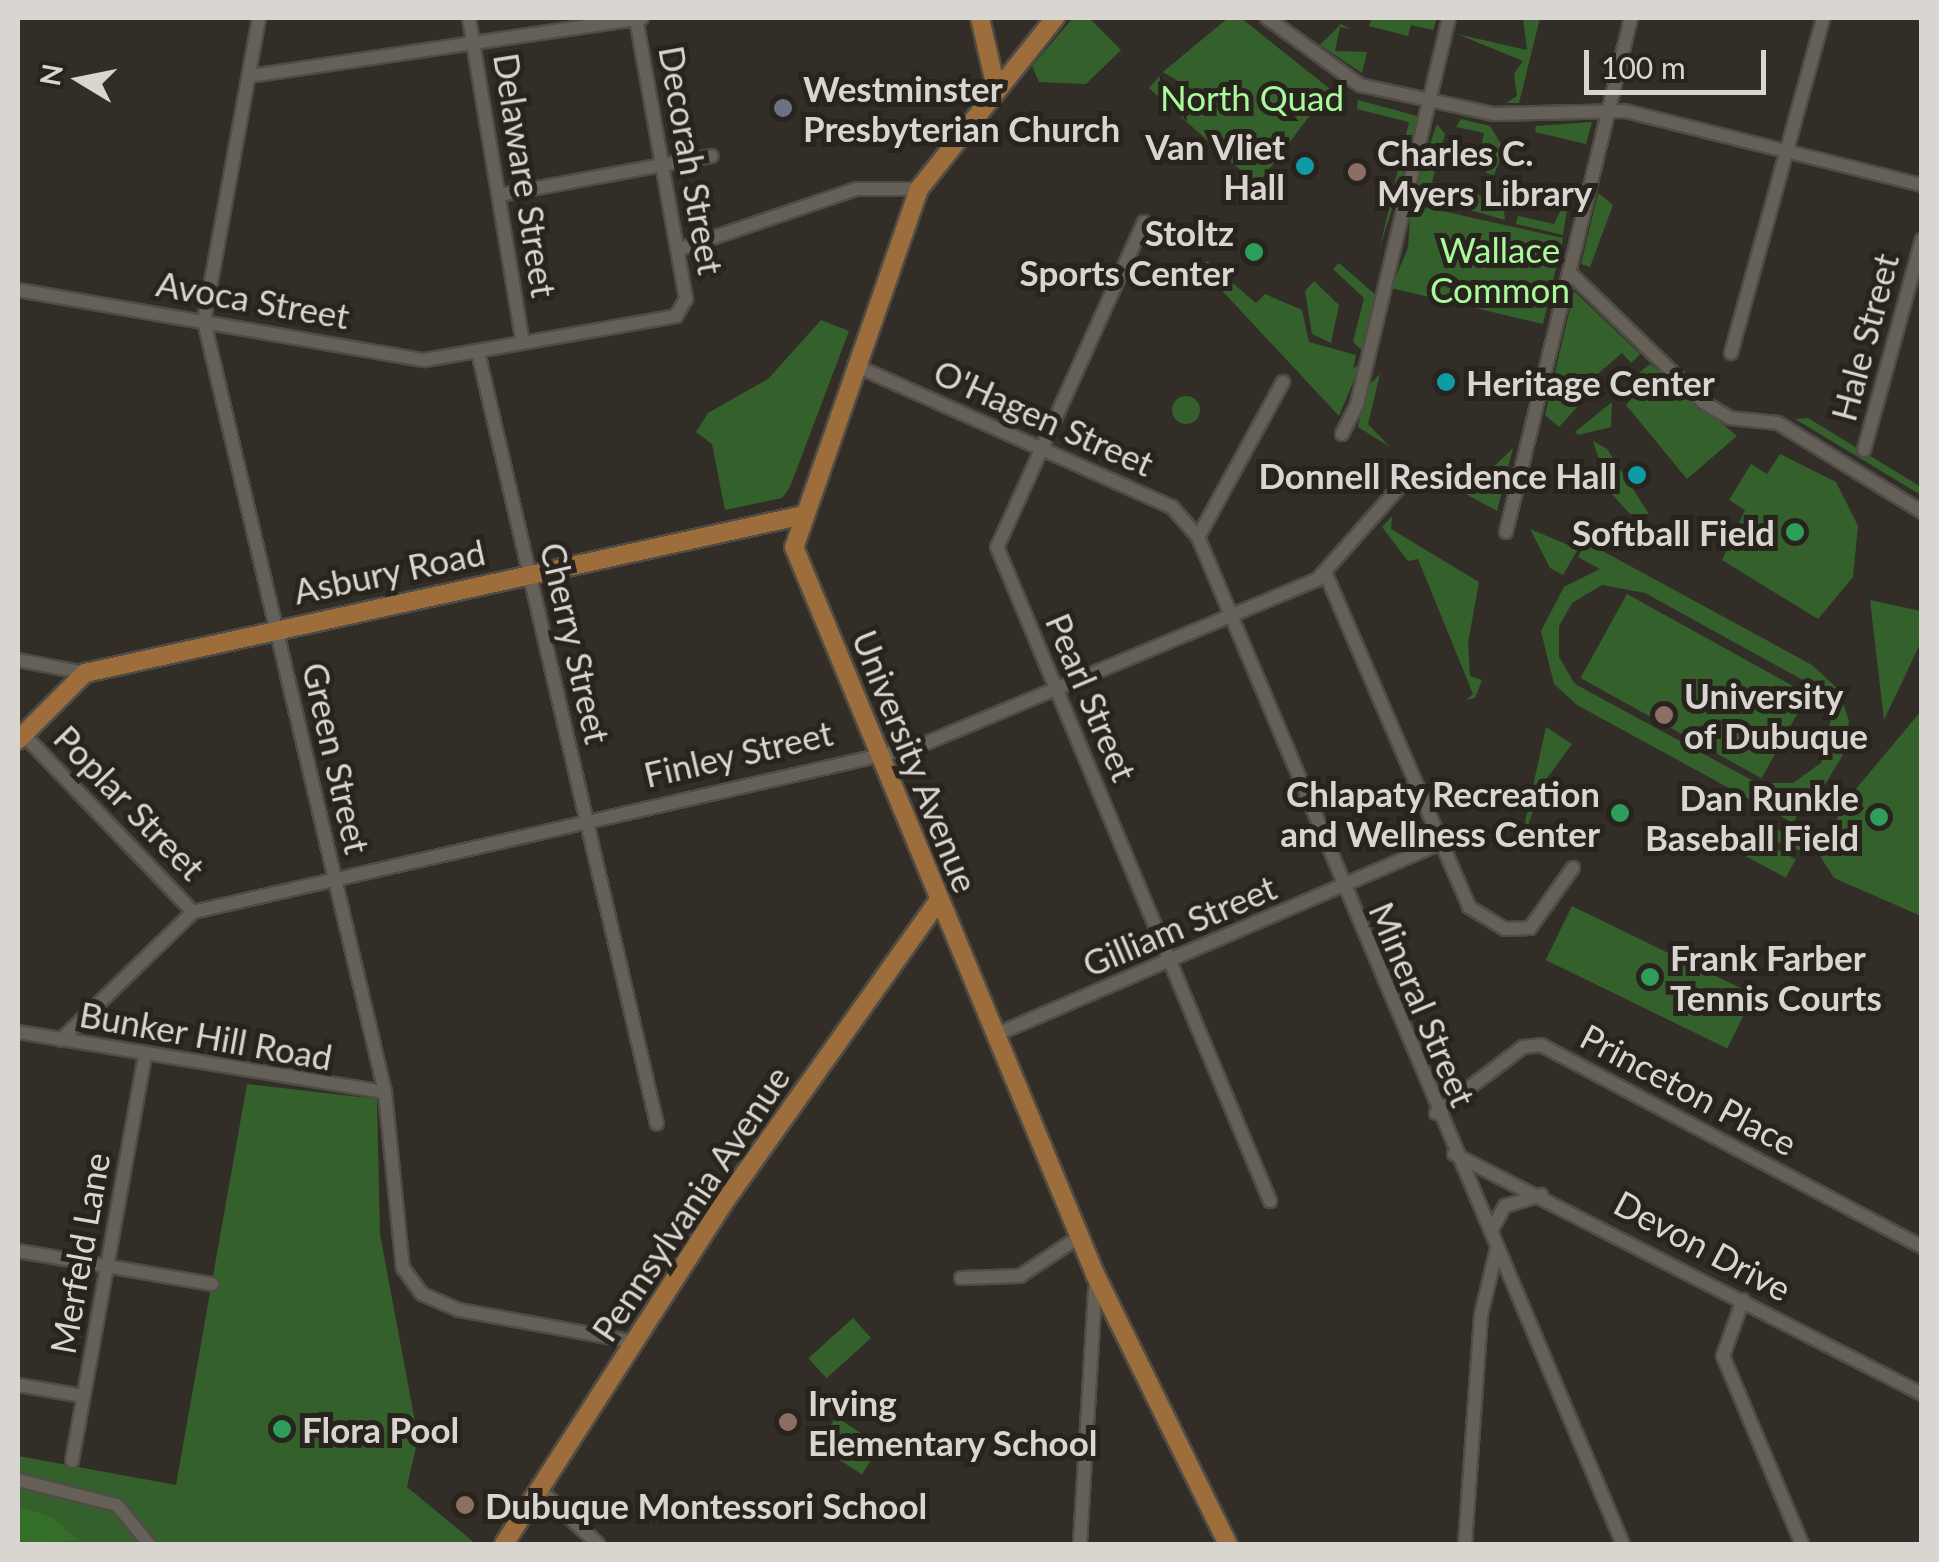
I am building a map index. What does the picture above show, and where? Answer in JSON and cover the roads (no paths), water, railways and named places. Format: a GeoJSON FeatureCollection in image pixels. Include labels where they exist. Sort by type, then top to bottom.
{"type":"FeatureCollection","features":[{"type":"Feature","properties":{"kind":"main road"},"geometry":{"type":"LineString","coordinates":[[980,18],[996,88]]}},
{"type":"Feature","properties":{"kind":"main road","name":"University Avenue"},"geometry":{"type":"LineString","coordinates":[[1055,18],[919,189],[799,516],[798,563],[1096,1276],[1228,1544]]}},
{"type":"Feature","properties":{"kind":"main road","name":"Asbury Road"},"geometry":{"type":"LineString","coordinates":[[86,674],[799,516]]}},
{"type":"Feature","properties":{"kind":"main road"},"geometry":{"type":"LineString","coordinates":[[20,737],[86,674]]}},
{"type":"Feature","properties":{"kind":"main road","name":"Pennsylvania Avenue"},"geometry":{"type":"LineString","coordinates":[[504,1544],[636,1342],[938,902]]}},
{"type":"Feature","properties":{"kind":"street","name":"Green Street"},"geometry":{"type":"LineString","coordinates":[[259,18],[204,321],[385,1092],[403,1268],[422,1294],[459,1310],[636,1342]]}},
{"type":"Feature","properties":{"kind":"street","name":"Delaware Street"},"geometry":{"type":"LineString","coordinates":[[469,18],[523,343]]}},
{"type":"Feature","properties":{"kind":"street"},"geometry":{"type":"LineString","coordinates":[[250,76],[472,39],[638,18]]}},
{"type":"Feature","properties":{"kind":"street","name":"Decorah Street"},"geometry":{"type":"LineString","coordinates":[[638,18],[677,250],[682,312]]}},
{"type":"Feature","properties":{"kind":"street"},"geometry":{"type":"LineString","coordinates":[[1266,18],[1350,82],[1499,114],[1606,108],[1922,185]]}},
{"type":"Feature","properties":{"kind":"street"},"geometry":{"type":"LineString","coordinates":[[1342,434],[1357,404],[1449,18]]}},
{"type":"Feature","properties":{"kind":"street"},"geometry":{"type":"LineString","coordinates":[[1506,532],[1630,18]]}},
{"type":"Feature","properties":{"kind":"street"},"geometry":{"type":"LineString","coordinates":[[1731,353],[1823,18]]}},
{"type":"Feature","properties":{"kind":"street"},"geometry":{"type":"LineString","coordinates":[[498,195],[712,156]]}},
{"type":"Feature","properties":{"kind":"street"},"geometry":{"type":"LineString","coordinates":[[677,250],[856,190],[919,189]]}},
{"type":"Feature","properties":{"kind":"street","name":"Pearl Street"},"geometry":{"type":"LineString","coordinates":[[1144,222],[997,548],[1270,1202]]}},
{"type":"Feature","properties":{"kind":"street","name":"Hale Street"},"geometry":{"type":"LineString","coordinates":[[1864,450],[1922,240]]}},
{"type":"Feature","properties":{"kind":"street"},"geometry":{"type":"LineString","coordinates":[[1569,272],[1703,402],[1730,418],[1772,422],[1922,512]]}},
{"type":"Feature","properties":{"kind":"street","name":"Avoca Street"},"geometry":{"type":"LineString","coordinates":[[18,290],[425,360],[682,312]]}},
{"type":"Feature","properties":{"kind":"street","name":"Cherry Street"},"geometry":{"type":"LineString","coordinates":[[478,352],[657,1124]]}},
{"type":"Feature","properties":{"kind":"street","name":"O'Hagen Street"},"geometry":{"type":"LineString","coordinates":[[854,365],[1172,507],[1198,537]]}},
{"type":"Feature","properties":{"kind":"street"},"geometry":{"type":"LineString","coordinates":[[1198,537],[1283,382]]}},
{"type":"Feature","properties":{"kind":"street","name":"Finley Street"},"geometry":{"type":"LineString","coordinates":[[61,1040],[192,912],[334,874],[875,753],[917,747],[1058,690],[1325,572],[1410,475]]}},
{"type":"Feature","properties":{"kind":"street","name":"Mineral Street"},"geometry":{"type":"LineString","coordinates":[[1198,537],[1436,1113],[1491,1231],[1496,1252],[1623,1544]]}},
{"type":"Feature","properties":{"kind":"street"},"geometry":{"type":"LineString","coordinates":[[1325,572],[1438,844],[1469,907],[1505,929],[1545,918],[1573,868]]}},
{"type":"Feature","properties":{"kind":"street"},"geometry":{"type":"LineString","coordinates":[[18,660],[86,674]]}},
{"type":"Feature","properties":{"kind":"street","name":"Poplar Street"},"geometry":{"type":"LineString","coordinates":[[20,737],[192,912]]}},
{"type":"Feature","properties":{"kind":"street","name":"Gilliam Street"},"geometry":{"type":"LineString","coordinates":[[995,1034],[1172,962],[1438,844]]}},
{"type":"Feature","properties":{"kind":"street","name":"Bunker Hill Road"},"geometry":{"type":"LineString","coordinates":[[18,1032],[385,1092]]}},
{"type":"Feature","properties":{"kind":"street","name":"Princeton Place"},"geometry":{"type":"LineString","coordinates":[[1436,1113],[1523,1048],[1540,1045],[1922,1247]]}},
{"type":"Feature","properties":{"kind":"street","name":"Merfeld Lane"},"geometry":{"type":"LineString","coordinates":[[72,1461],[145,1055]]}},
{"type":"Feature","properties":{"kind":"street","name":"Devon Drive"},"geometry":{"type":"LineString","coordinates":[[1454,1154],[1541,1195],[1922,1394]]}},
{"type":"Feature","properties":{"kind":"street"},"geometry":{"type":"LineString","coordinates":[[1491,1231],[1505,1206],[1541,1195]]}},
{"type":"Feature","properties":{"kind":"street"},"geometry":{"type":"LineString","coordinates":[[961,1278],[1020,1276],[1080,1237]]}},
{"type":"Feature","properties":{"kind":"street"},"geometry":{"type":"LineString","coordinates":[[18,1251],[212,1284]]}},
{"type":"Feature","properties":{"kind":"street"},"geometry":{"type":"LineString","coordinates":[[1464,1544],[1482,1315],[1496,1252]]}},
{"type":"Feature","properties":{"kind":"street"},"geometry":{"type":"LineString","coordinates":[[1079,1540],[1096,1276]]}},
{"type":"Feature","properties":{"kind":"street"},"geometry":{"type":"LineString","coordinates":[[1742,1300],[1723,1356],[1802,1544]]}},
{"type":"Feature","properties":{"kind":"street"},"geometry":{"type":"LineString","coordinates":[[18,1385],[83,1396]]}},
{"type":"Feature","properties":{"kind":"street"},"geometry":{"type":"LineString","coordinates":[[18,1480],[116,1505],[149,1544]]}},
{"type":"Feature","properties":{"kind":"street"},"geometry":{"type":"LineString","coordinates":[[539,1489],[598,1544]]}},
{"type":"Feature","properties":{"kind":"place","name":"Westminster Presbyterian Church"},"geometry":{"type":"Point","coordinates":[783,108]}},
{"type":"Feature","properties":{"kind":"place","name":"Van Vliet Hall"},"geometry":{"type":"Point","coordinates":[1305,166]}},
{"type":"Feature","properties":{"kind":"place","name":"Charles C. Myers Library"},"geometry":{"type":"Point","coordinates":[1357,172]}},
{"type":"Feature","properties":{"kind":"place","name":"Stoltz Sports Center"},"geometry":{"type":"Point","coordinates":[1254,252]}},
{"type":"Feature","properties":{"kind":"place","name":"Heritage Center"},"geometry":{"type":"Point","coordinates":[1446,382]}},
{"type":"Feature","properties":{"kind":"place","name":"Donnell Residence Hall"},"geometry":{"type":"Point","coordinates":[1637,475]}},
{"type":"Feature","properties":{"kind":"place","name":"Softball Field"},"geometry":{"type":"Point","coordinates":[1795,532]}},
{"type":"Feature","properties":{"kind":"place","name":"University of Dubuque"},"geometry":{"type":"Point","coordinates":[1664,715]}},
{"type":"Feature","properties":{"kind":"place","name":"Chlapaty Recreation and Wellness Center"},"geometry":{"type":"Point","coordinates":[1620,813]}},
{"type":"Feature","properties":{"kind":"place","name":"Dan Runkle Baseball Field"},"geometry":{"type":"Point","coordinates":[1879,817]}},
{"type":"Feature","properties":{"kind":"place","name":"Frank Farber Tennis Courts"},"geometry":{"type":"Point","coordinates":[1650,977]}},
{"type":"Feature","properties":{"kind":"place","name":"Irving Elementary School"},"geometry":{"type":"Point","coordinates":[788,1422]}},
{"type":"Feature","properties":{"kind":"place","name":"Flora Pool"},"geometry":{"type":"Point","coordinates":[282,1429]}},
{"type":"Feature","properties":{"kind":"place","name":"Dubuque Montessori School"},"geometry":{"type":"Point","coordinates":[465,1505]}},
{"type":"Feature","properties":{"kind":"park label","name":"North Quad"},"geometry":{"type":"Point","coordinates":[1252,97]}},
{"type":"Feature","properties":{"kind":"park label","name":"Wallace Common"},"geometry":{"type":"Point","coordinates":[1500,269]}}]}
